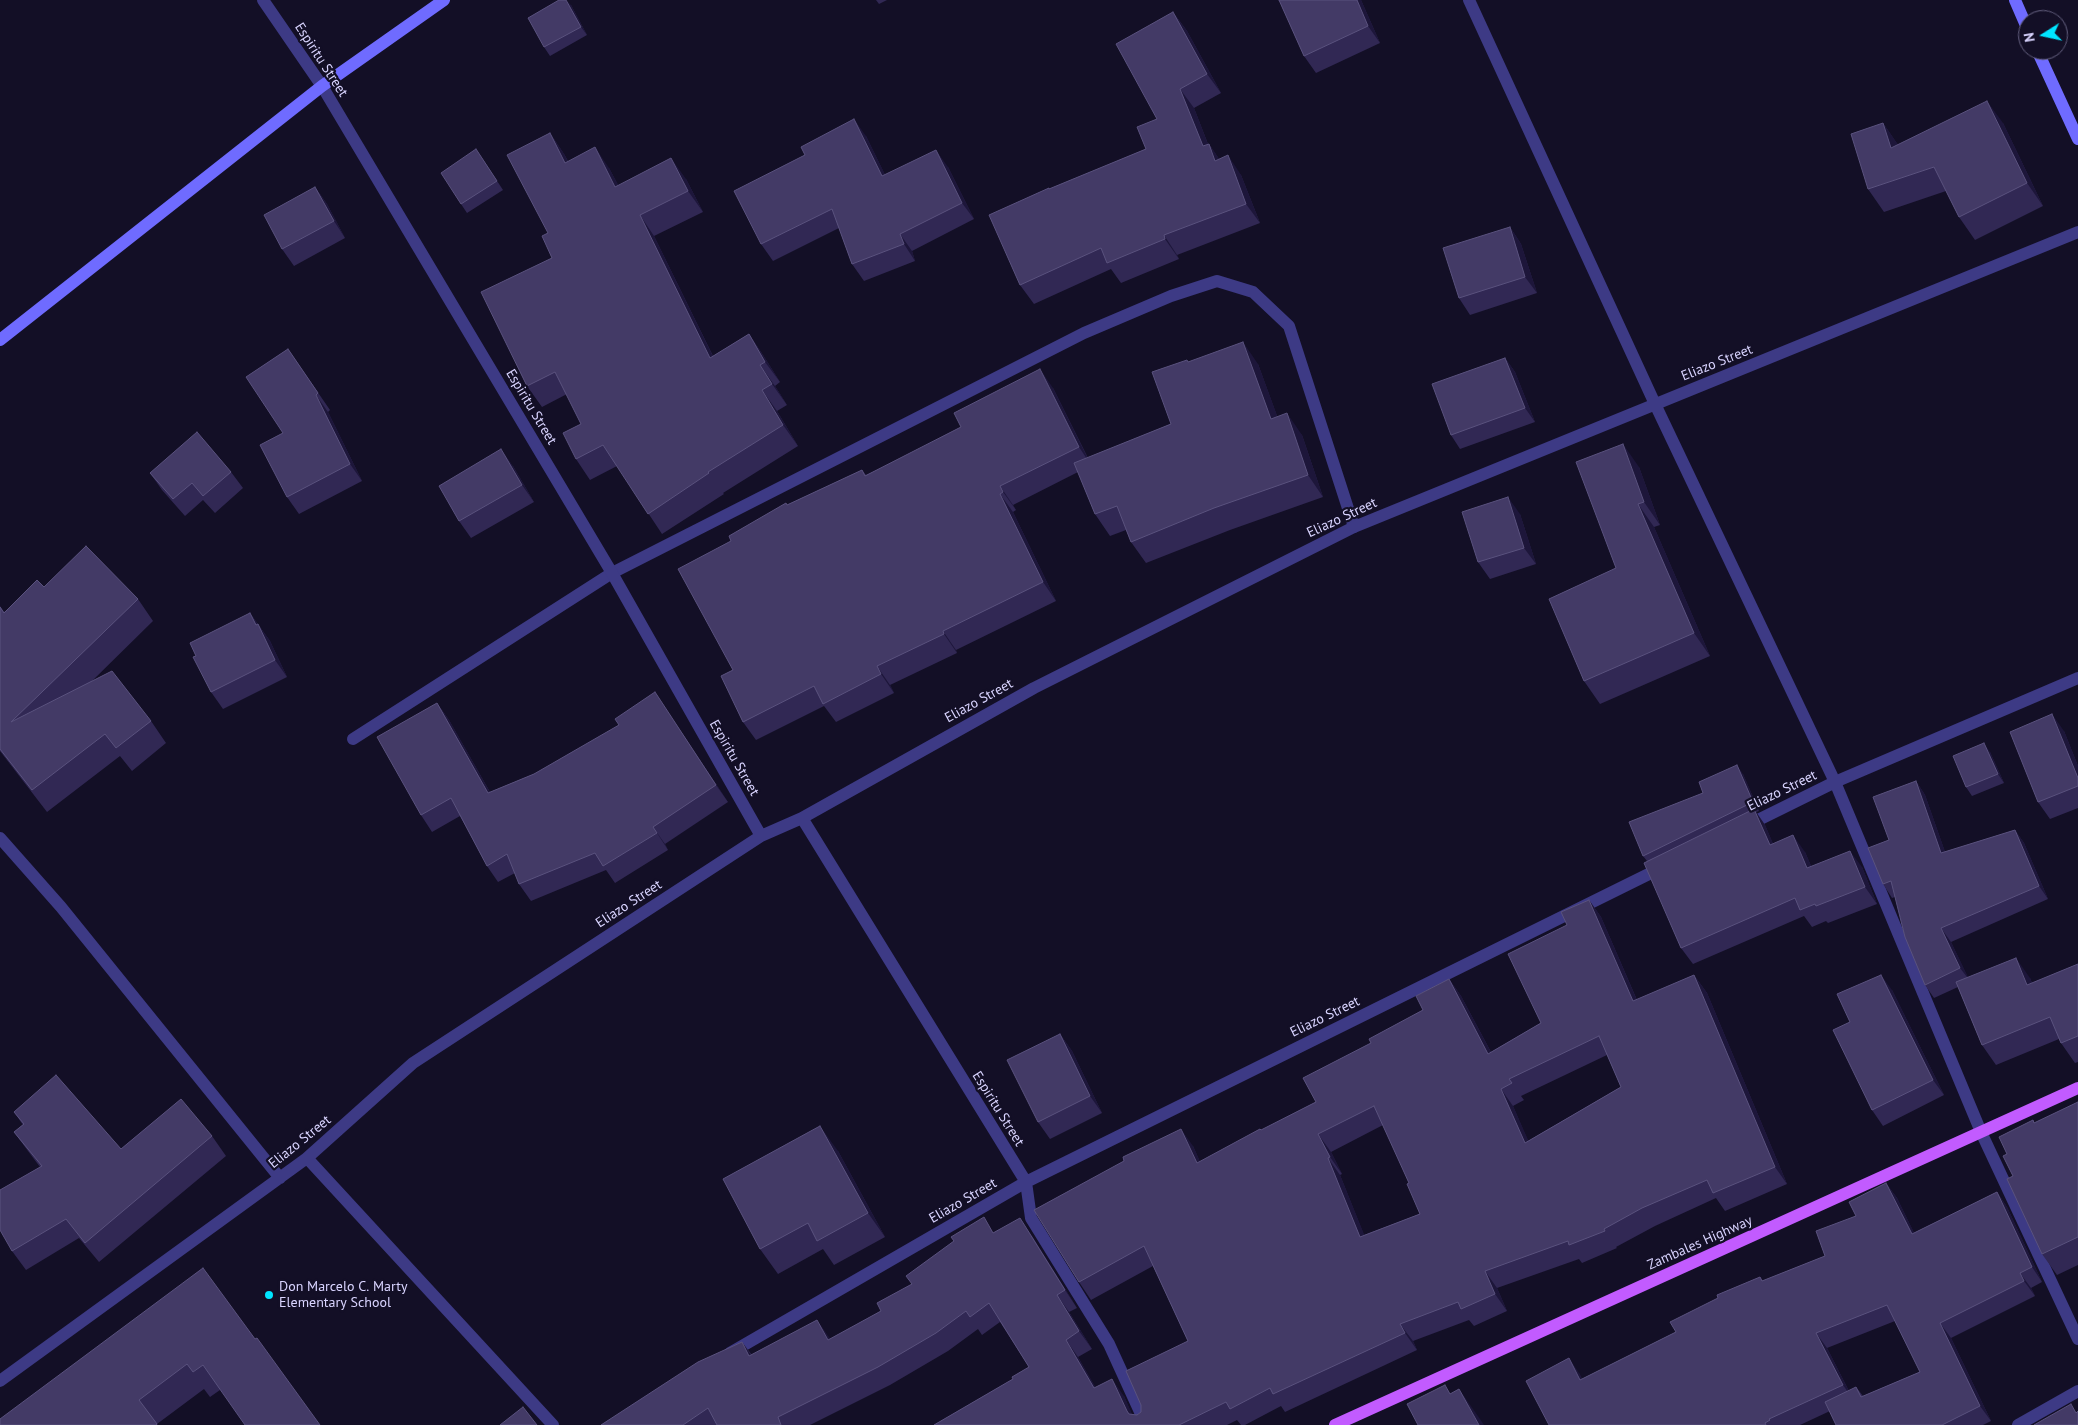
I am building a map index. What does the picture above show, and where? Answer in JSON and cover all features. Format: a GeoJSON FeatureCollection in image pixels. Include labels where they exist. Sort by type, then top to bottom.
{"type":"FeatureCollection","features":[{"type":"Feature","properties":{"kind":"main road","name":"Zambales Highway"},"geometry":{"type":"LineString","coordinates":[[1335,1425],[2078,1088]]}},
{"type":"Feature","properties":{"kind":"street","name":"Espiritu Street"},"geometry":{"type":"LineString","coordinates":[[263,0],[322,86],[612,573],[761,836]]}},
{"type":"Feature","properties":{"kind":"street"},"geometry":{"type":"LineString","coordinates":[[0,340],[322,86],[444,0]]}},
{"type":"Feature","properties":{"kind":"street"},"geometry":{"type":"LineString","coordinates":[[1469,0],[1655,404],[1835,782],[1981,1132],[2078,1339]]}},
{"type":"Feature","properties":{"kind":"street"},"geometry":{"type":"LineString","coordinates":[[2042,60],[2078,139]]}},
{"type":"Feature","properties":{"kind":"street","name":"Eliazo Street"},"geometry":{"type":"LineString","coordinates":[[0,1381],[307,1158],[413,1063],[761,836],[802,818],[1034,688],[1354,527],[2078,232]]}},
{"type":"Feature","properties":{"kind":"street"},"geometry":{"type":"LineString","coordinates":[[352,739],[612,573],[1084,333],[1171,296],[1217,282],[1253,292],[1289,326],[1354,527]]}},
{"type":"Feature","properties":{"kind":"street","name":"Eliazo Street"},"geometry":{"type":"LineString","coordinates":[[1737,830],[1835,782],[2078,678]]}},
{"type":"Feature","properties":{"kind":"street","name":"Espiritu Street"},"geometry":{"type":"LineString","coordinates":[[802,818],[1026,1182],[1031,1218],[1109,1344],[1146,1425]]}},
{"type":"Feature","properties":{"kind":"street"},"geometry":{"type":"LineString","coordinates":[[0,838],[61,907],[280,1178]]}},
{"type":"Feature","properties":{"kind":"street","name":"Eliazo Street"},"geometry":{"type":"LineString","coordinates":[[718,1360],[1026,1182],[1675,861]]}},
{"type":"Feature","properties":{"kind":"street"},"geometry":{"type":"LineString","coordinates":[[307,1158],[553,1425]]}},
{"type":"Feature","properties":{"kind":"street"},"geometry":{"type":"LineString","coordinates":[[2018,1425],[2078,1391]]}},
{"type":"Feature","properties":{"kind":"building"},"geometry":{"type":"Polygon","coordinates":[[[559,0],[566,0],[581,27],[544,47],[528,18],[559,0]]]}},
{"type":"Feature","properties":{"kind":"building"},"geometry":{"type":"Polygon","coordinates":[[[1279,0],[1357,0],[1368,26],[1304,56],[1279,0]]]}},
{"type":"Feature","properties":{"kind":"building"},"geometry":{"type":"Polygon","coordinates":[[[1173,12],[1207,74],[1180,89],[1203,146],[1209,144],[1215,161],[1228,155],[1246,204],[1164,235],[1165,239],[1107,263],[1101,248],[1020,285],[989,215],[1049,188],[1146,149],[1137,127],[1157,119],[1116,44],[1173,12]]]}},
{"type":"Feature","properties":{"kind":"building"},"geometry":{"type":"Polygon","coordinates":[[[1987,101],[2027,183],[1959,217],[1934,167],[1868,189],[1851,134],[1883,123],[1891,148],[1987,101]]]}},
{"type":"Feature","properties":{"kind":"building"},"geometry":{"type":"Polygon","coordinates":[[[854,119],[882,176],[936,150],[962,203],[900,234],[904,244],[852,264],[832,209],[761,244],[734,191],[805,155],[801,147],[854,119]]]}},
{"type":"Feature","properties":{"kind":"building"},"geometry":{"type":"Polygon","coordinates":[[[550,133],[565,163],[595,147],[615,187],[671,158],[688,191],[640,215],[710,358],[749,334],[765,362],[760,365],[772,384],[762,390],[783,425],[708,472],[648,514],[603,445],[576,459],[563,433],[581,424],[555,372],[527,386],[481,292],[552,258],[542,236],[548,233],[507,155],[550,133]]]}},
{"type":"Feature","properties":{"kind":"building"},"geometry":{"type":"Polygon","coordinates":[[[476,149],[497,181],[461,204],[441,173],[476,149]]]}},
{"type":"Feature","properties":{"kind":"building"},"geometry":{"type":"Polygon","coordinates":[[[315,187],[334,221],[282,249],[264,215],[315,187]]]}},
{"type":"Feature","properties":{"kind":"building"},"geometry":{"type":"Polygon","coordinates":[[[1510,227],[1525,277],[1459,298],[1443,248],[1510,227]]]}},
{"type":"Feature","properties":{"kind":"building"},"geometry":{"type":"Polygon","coordinates":[[[1243,342],[1271,419],[1287,413],[1308,475],[1214,508],[1131,542],[1117,506],[1095,514],[1074,463],[1171,424],[1152,372],[1187,360],[1188,362],[1243,342]]]}},
{"type":"Feature","properties":{"kind":"building"},"geometry":{"type":"Polygon","coordinates":[[[288,349],[318,393],[316,395],[350,464],[287,497],[260,445],[283,433],[246,377],[288,349]]]}},
{"type":"Feature","properties":{"kind":"building"},"geometry":{"type":"Polygon","coordinates":[[[1505,358],[1525,408],[1451,435],[1432,384],[1505,358]]]}},
{"type":"Feature","properties":{"kind":"building"},"geometry":{"type":"Polygon","coordinates":[[[1040,369],[1079,447],[1000,486],[1003,492],[1000,494],[1043,582],[943,631],[944,634],[877,666],[881,674],[823,704],[814,686],[743,722],[721,676],[733,670],[678,569],[731,541],[729,536],[786,503],[787,505],[862,470],[865,476],[961,427],[954,413],[1040,369]]]}},
{"type":"Feature","properties":{"kind":"building"},"geometry":{"type":"Polygon","coordinates":[[[197,432],[231,472],[203,496],[192,483],[173,499],[150,473],[197,432]]]}},
{"type":"Feature","properties":{"kind":"building"},"geometry":{"type":"Polygon","coordinates":[[[1623,444],[1644,502],[1638,504],[1694,633],[1584,681],[1549,599],[1616,568],[1576,462],[1623,444]]]}},
{"type":"Feature","properties":{"kind":"building"},"geometry":{"type":"Polygon","coordinates":[[[501,449],[522,485],[459,521],[439,486],[501,449]]]}},
{"type":"Feature","properties":{"kind":"building"},"geometry":{"type":"Polygon","coordinates":[[[1508,497],[1524,548],[1478,562],[1462,512],[1508,497]]]}},
{"type":"Feature","properties":{"kind":"building"},"geometry":{"type":"Polygon","coordinates":[[[86,546],[138,599],[11,722],[112,671],[151,721],[116,748],[105,734],[32,790],[0,749],[0,607],[4,613],[37,580],[44,587],[86,546]]]}},
{"type":"Feature","properties":{"kind":"building"},"geometry":{"type":"Polygon","coordinates":[[[250,613],[256,625],[258,624],[275,660],[211,692],[193,657],[196,656],[190,643],[250,613]]]}},
{"type":"Feature","properties":{"kind":"building"},"geometry":{"type":"Polygon","coordinates":[[[655,692],[716,785],[653,827],[657,833],[603,866],[595,853],[519,884],[507,854],[487,866],[451,798],[421,815],[377,737],[437,703],[488,793],[534,774],[619,725],[615,719],[655,692]]]}},
{"type":"Feature","properties":{"kind":"building"},"geometry":{"type":"Polygon","coordinates":[[[2052,714],[2078,778],[2078,786],[2038,802],[2010,732],[2052,714]]]}},
{"type":"Feature","properties":{"kind":"building"},"geometry":{"type":"Polygon","coordinates":[[[1984,743],[1998,774],[1966,787],[1953,756],[1984,743]]]}},
{"type":"Feature","properties":{"kind":"building"},"geometry":{"type":"Polygon","coordinates":[[[1737,765],[1753,802],[1643,856],[1629,822],[1703,793],[1699,782],[1737,765]]]}},
{"type":"Feature","properties":{"kind":"building"},"geometry":{"type":"Polygon","coordinates":[[[1916,781],[1941,853],[2015,830],[2039,886],[1941,928],[1960,968],[1925,985],[1905,937],[1891,881],[1883,884],[1868,848],[1889,840],[1873,797],[1916,781]]]}},
{"type":"Feature","properties":{"kind":"building"},"geometry":{"type":"Polygon","coordinates":[[[1754,809],[1770,845],[1793,835],[1807,868],[1850,851],[1865,887],[1816,906],[1815,904],[1800,910],[1795,898],[1681,948],[1644,863],[1754,809]]]}},
{"type":"Feature","properties":{"kind":"building"},"geometry":{"type":"Polygon","coordinates":[[[1589,900],[1633,1001],[1694,975],[1775,1167],[1713,1193],[1707,1180],[1642,1208],[1604,1229],[1605,1231],[1569,1245],[1568,1241],[1485,1271],[1495,1294],[1461,1309],[1458,1302],[1400,1324],[1405,1333],[1273,1394],[1270,1388],[1230,1409],[1226,1402],[1179,1425],[934,1425],[1013,1379],[1012,1377],[1029,1367],[989,1303],[970,1317],[966,1311],[936,1333],[878,1367],[778,1417],[781,1425],[717,1425],[708,1408],[683,1425],[601,1425],[698,1362],[742,1342],[749,1356],[817,1320],[828,1340],[881,1311],[877,1303],[912,1284],[906,1276],[954,1241],[951,1237],[984,1217],[993,1233],[1020,1218],[1065,1290],[1057,1295],[1079,1331],[1066,1340],[1094,1388],[1112,1379],[1129,1414],[1137,1415],[1141,1412],[1141,1405],[1126,1371],[1188,1341],[1144,1246],[1079,1282],[1034,1210],[1124,1161],[1123,1157],[1181,1129],[1197,1163],[1260,1129],[1316,1102],[1303,1078],[1371,1043],[1369,1039],[1423,1010],[1416,996],[1449,979],[1488,1054],[1541,1023],[1508,954],[1567,925],[1561,912],[1589,900]],[[1599,1036],[1509,1079],[1512,1083],[1501,1089],[1525,1143],[1621,1087],[1599,1036]],[[1374,1106],[1318,1134],[1330,1157],[1328,1158],[1360,1237],[1420,1214],[1407,1184],[1409,1183],[1374,1106]]]}},
{"type":"Feature","properties":{"kind":"building"},"geometry":{"type":"Polygon","coordinates":[[[2016,958],[2027,985],[2078,964],[2078,1036],[2061,1043],[2050,1017],[1982,1045],[1956,982],[2016,958]]]}},
{"type":"Feature","properties":{"kind":"building"},"geometry":{"type":"Polygon","coordinates":[[[1881,975],[1933,1080],[1872,1110],[1833,1030],[1850,1022],[1837,994],[1881,975]]]}},
{"type":"Feature","properties":{"kind":"building"},"geometry":{"type":"Polygon","coordinates":[[[1060,1034],[1090,1096],[1038,1122],[1007,1060],[1060,1034]]]}},
{"type":"Feature","properties":{"kind":"building"},"geometry":{"type":"Polygon","coordinates":[[[56,1075],[121,1149],[181,1099],[212,1136],[85,1243],[66,1219],[12,1251],[0,1230],[0,1190],[42,1166],[14,1132],[24,1124],[14,1112],[56,1075]]]}},
{"type":"Feature","properties":{"kind":"building"},"geometry":{"type":"Polygon","coordinates":[[[2078,1102],[2078,1237],[2042,1254],[2007,1179],[2013,1176],[2003,1156],[2007,1154],[1999,1137],[2033,1120],[2034,1123],[2078,1102]]]}},
{"type":"Feature","properties":{"kind":"building"},"geometry":{"type":"Polygon","coordinates":[[[820,1126],[868,1213],[817,1241],[808,1223],[760,1249],[723,1179],[820,1126]]]}},
{"type":"Feature","properties":{"kind":"building"},"geometry":{"type":"Polygon","coordinates":[[[1886,1183],[1912,1234],[1997,1192],[2032,1267],[2020,1273],[2024,1281],[1940,1323],[1980,1406],[1942,1425],[1836,1425],[1825,1402],[1856,1387],[1861,1397],[1920,1372],[1887,1305],[1816,1333],[1843,1385],[1769,1419],[1765,1423],[1766,1425],[1549,1425],[1526,1381],[1569,1358],[1580,1380],[1676,1332],[1670,1322],[1718,1298],[1717,1295],[1760,1277],[1762,1281],[1825,1256],[1816,1231],[1856,1216],[1849,1202],[1886,1183]]]}},
{"type":"Feature","properties":{"kind":"building"},"geometry":{"type":"Polygon","coordinates":[[[203,1268],[320,1425],[245,1425],[203,1365],[193,1372],[187,1364],[139,1400],[156,1425],[0,1425],[0,1419],[203,1268]]]}},
{"type":"Feature","properties":{"kind":"building"},"geometry":{"type":"Polygon","coordinates":[[[1445,1385],[1450,1394],[1459,1389],[1479,1425],[1418,1425],[1407,1404],[1445,1385]]]}},
{"type":"Feature","properties":{"kind":"building"},"geometry":{"type":"Polygon","coordinates":[[[2071,1404],[2076,1413],[2078,1411],[2078,1425],[2034,1425],[2071,1404]]]}},
{"type":"Feature","properties":{"kind":"building"},"geometry":{"type":"Polygon","coordinates":[[[523,1407],[537,1425],[500,1425],[523,1407]]]}},
{"type":"Feature","properties":{"kind":"place","name":"Don Marcelo C. Marty Elementary School"},"geometry":{"type":"Point","coordinates":[269,1295]}}]}
